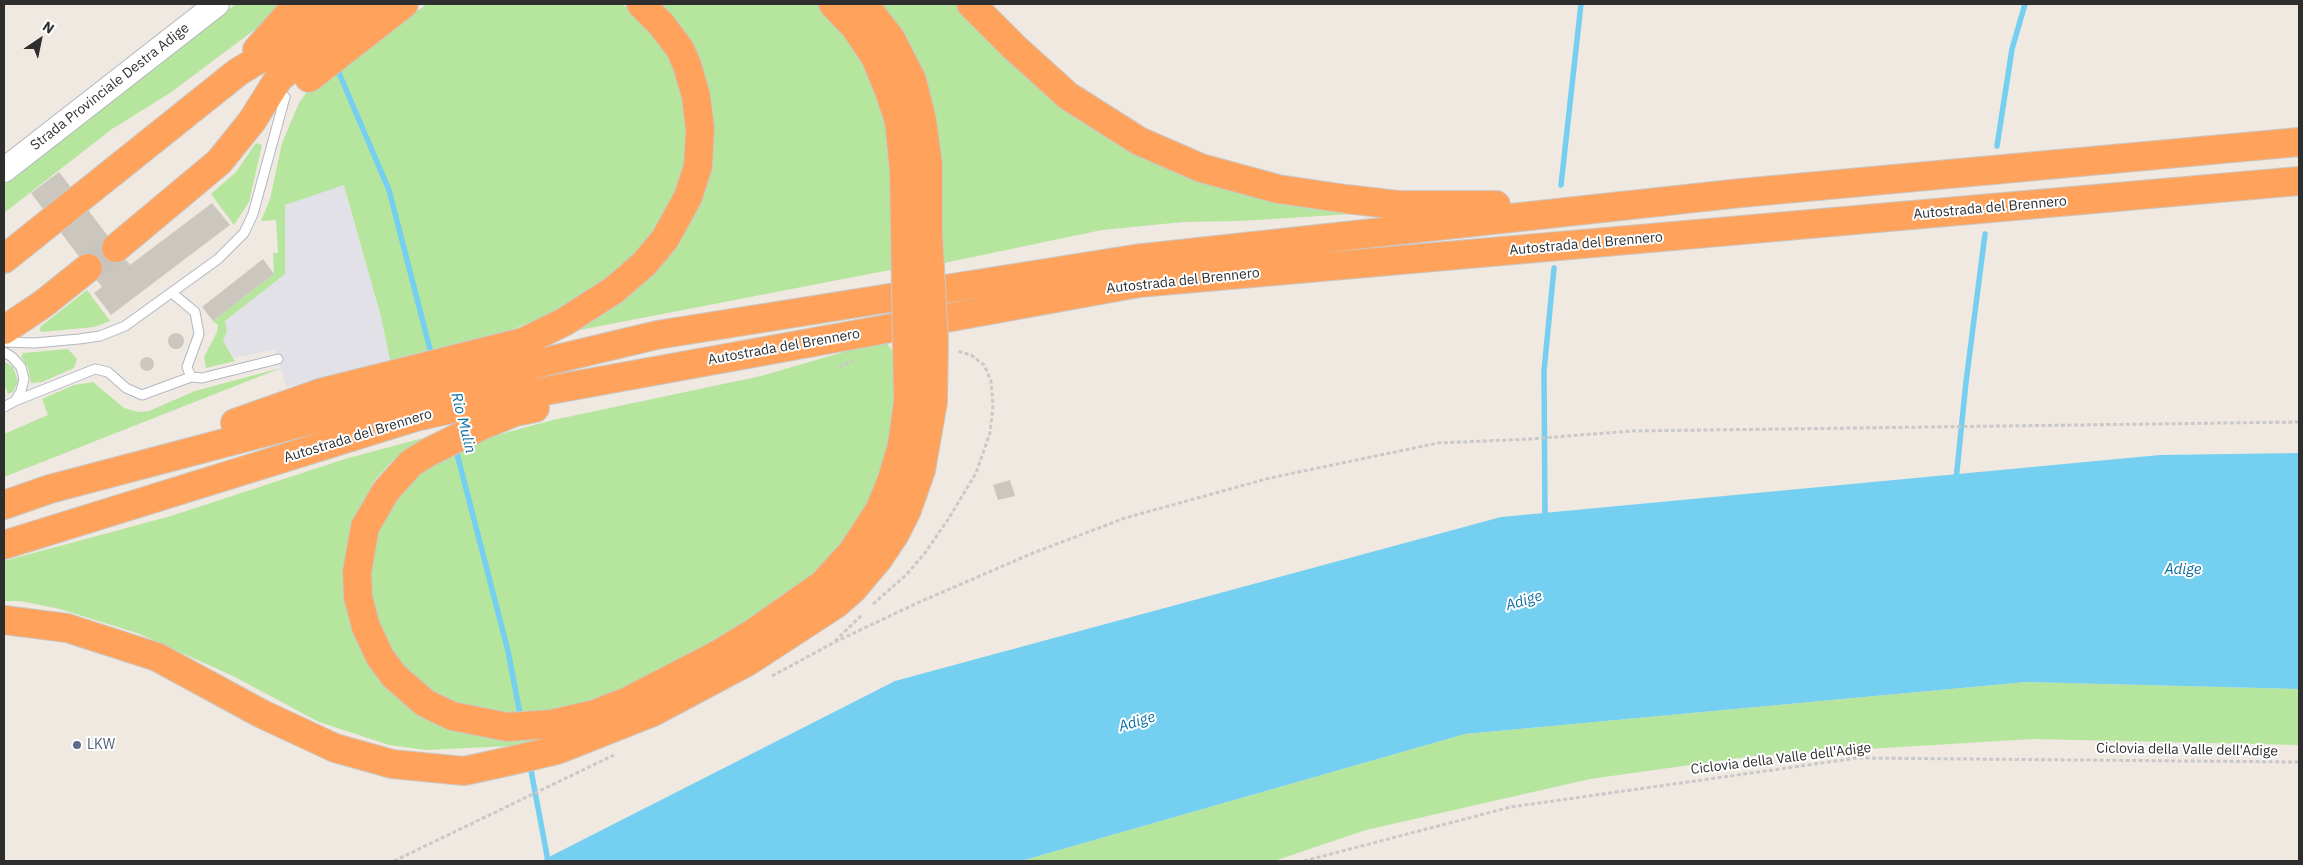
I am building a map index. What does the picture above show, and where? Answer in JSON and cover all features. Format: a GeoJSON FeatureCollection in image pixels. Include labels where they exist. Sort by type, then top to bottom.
{"type":"FeatureCollection","features":[{"type":"Feature","properties":{"kind":"highway"},"geometry":{"type":"LineString","coordinates":[[238,72],[288,15],[303,4]]}},
{"type":"Feature","properties":{"kind":"highway"},"geometry":{"type":"LineString","coordinates":[[4,259],[238,72],[299,35],[357,14],[404,4]]}},
{"type":"Feature","properties":{"kind":"highway"},"geometry":{"type":"LineString","coordinates":[[554,737],[452,716],[425,703],[394,676],[380,657],[366,628],[358,597],[357,572],[365,527],[376,505],[411,463],[429,452],[470,392],[523,342],[564,322],[614,290],[644,264],[665,239],[688,197],[698,166],[700,130],[696,96],[680,49],[661,24],[641,4]]}},
{"type":"Feature","properties":{"kind":"highway"},"geometry":{"type":"LineString","coordinates":[[4,620],[67,628],[157,657],[278,721],[335,748],[392,764],[464,770],[510,761],[554,737],[653,712],[706,685],[783,640],[836,604],[879,558],[895,534],[907,510],[921,470],[921,402],[934,341],[917,233],[904,172],[900,129],[889,91],[875,57],[855,27],[833,4]]}},
{"type":"Feature","properties":{"kind":"highway"},"geometry":{"type":"LineString","coordinates":[[864,4],[891,39],[912,80],[922,120],[928,164],[917,233]]}},
{"type":"Feature","properties":{"kind":"highway"},"geometry":{"type":"LineString","coordinates":[[971,4],[1014,47],[1068,96],[1139,141],[1200,168],[1278,189],[1398,205],[1612,208]]}},
{"type":"Feature","properties":{"kind":"highway"},"geometry":{"type":"LineString","coordinates":[[252,121],[285,97],[357,14]]}},
{"type":"Feature","properties":{"kind":"highway"},"geometry":{"type":"LineString","coordinates":[[116,248],[219,162],[252,121],[279,78],[357,14]]}},
{"type":"Feature","properties":{"kind":"highway","name":"Autostrada del Brennero"},"geometry":{"type":"LineString","coordinates":[[470,392],[657,335],[1134,259],[1751,192],[2299,142]]}},
{"type":"Feature","properties":{"kind":"highway","name":"Autostrada del Brennero"},"geometry":{"type":"LineString","coordinates":[[4,505],[50,489],[410,394],[470,392],[725,358],[1139,283],[2299,181]]}},
{"type":"Feature","properties":{"kind":"highway"},"geometry":{"type":"LineString","coordinates":[[4,330],[43,304],[88,268]]}},
{"type":"Feature","properties":{"kind":"highway"},"geometry":{"type":"LineString","coordinates":[[410,394],[470,392]]}},
{"type":"Feature","properties":{"kind":"highway","name":"Autostrada del Brennero"},"geometry":{"type":"LineString","coordinates":[[4,545],[410,394]]}},
{"type":"Feature","properties":{"kind":"main road","name":"Strada Provinciale Destra Adige"},"geometry":{"type":"LineString","coordinates":[[4,170],[217,4]]}},
{"type":"Feature","properties":{"kind":"lane"},"geometry":{"type":"LineString","coordinates":[[4,342],[34,343],[100,336],[125,326],[218,259],[244,233],[253,214],[285,97]]}},
{"type":"Feature","properties":{"kind":"lane"},"geometry":{"type":"LineString","coordinates":[[172,293],[195,312],[199,334],[187,367],[191,377]]}},
{"type":"Feature","properties":{"kind":"lane"},"geometry":{"type":"LineString","coordinates":[[4,352],[12,357],[21,368],[24,379],[21,391],[15,401]]}},
{"type":"Feature","properties":{"kind":"lane"},"geometry":{"type":"LineString","coordinates":[[4,407],[95,369],[108,372],[126,388],[142,395],[191,377],[202,378],[278,359]]}},
{"type":"Feature","properties":{"kind":"path"},"geometry":{"type":"LineString","coordinates":[[764,680],[833,643],[915,604],[1033,552],[1125,518],[1270,478],[1438,443],[1530,439],[1633,431],[2299,422]]}},
{"type":"Feature","properties":{"kind":"path"},"geometry":{"type":"LineString","coordinates":[[394,861],[615,754]]}},
{"type":"Feature","properties":{"kind":"path","name":"Ciclovia della Valle dell'Adige"},"geometry":{"type":"LineString","coordinates":[[1304,861],[1511,807],[1857,758],[2299,762]]}},
{"type":"Feature","properties":{"kind":"shaded area"},"geometry":{"type":"Polygon","coordinates":[[[344,185],[381,317],[390,360],[286,387],[275,349],[235,358],[222,341],[227,331],[225,321],[285,274],[285,205],[344,185]]]}},
{"type":"Feature","properties":{"kind":"green space"},"geometry":{"type":"Polygon","coordinates":[[[236,4],[289,4],[170,93],[112,129],[4,213],[4,184],[236,4]]]}},
{"type":"Feature","properties":{"kind":"green space"},"geometry":{"type":"Polygon","coordinates":[[[427,4],[622,4],[635,14],[649,28],[672,60],[687,111],[688,147],[684,168],[661,223],[643,247],[618,271],[565,307],[509,331],[390,360],[381,317],[344,185],[285,205],[285,274],[225,321],[227,331],[223,341],[235,361],[206,368],[204,357],[217,332],[218,325],[213,321],[274,274],[273,253],[278,253],[276,220],[261,221],[270,199],[282,143],[299,103],[307,92],[323,78],[427,4]]]}},
{"type":"Feature","properties":{"kind":"green space"},"geometry":{"type":"Polygon","coordinates":[[[656,4],[819,4],[832,17],[874,80],[889,138],[895,269],[564,333],[601,309],[708,168],[656,4]]]}},
{"type":"Feature","properties":{"kind":"green space"},"geometry":{"type":"Polygon","coordinates":[[[880,4],[959,4],[1081,115],[1368,213],[1240,221],[1183,222],[1102,230],[944,263],[940,206],[880,4]]]}},
{"type":"Feature","properties":{"kind":"green space"},"geometry":{"type":"Polygon","coordinates":[[[256,143],[262,145],[249,202],[234,225],[211,194],[236,172],[256,143]]]}},
{"type":"Feature","properties":{"kind":"green space"},"geometry":{"type":"Polygon","coordinates":[[[87,290],[110,321],[94,327],[40,331],[40,327],[87,290]]]}},
{"type":"Feature","properties":{"kind":"green space"},"geometry":{"type":"Polygon","coordinates":[[[885,340],[900,362],[895,431],[882,479],[836,555],[799,591],[753,621],[586,707],[515,716],[452,705],[424,687],[399,664],[385,646],[372,607],[369,548],[379,518],[415,474],[482,439],[553,420],[761,376],[885,340]]]}},
{"type":"Feature","properties":{"kind":"green space"},"geometry":{"type":"Polygon","coordinates":[[[68,349],[77,359],[74,368],[42,382],[31,383],[28,367],[21,357],[23,353],[68,349]]]}},
{"type":"Feature","properties":{"kind":"green space"},"geometry":{"type":"Polygon","coordinates":[[[4,361],[13,367],[18,381],[13,392],[8,394],[4,384],[4,361]]]}},
{"type":"Feature","properties":{"kind":"green space"},"geometry":{"type":"Polygon","coordinates":[[[281,368],[4,477],[4,434],[48,415],[42,399],[74,385],[93,382],[124,408],[138,412],[149,411],[195,391],[281,368]]]}},
{"type":"Feature","properties":{"kind":"green space"},"geometry":{"type":"Polygon","coordinates":[[[427,437],[392,461],[374,481],[349,535],[344,569],[406,704],[568,730],[537,740],[509,746],[426,750],[389,745],[319,722],[233,676],[140,634],[60,609],[20,601],[4,601],[4,561],[171,516],[345,459],[427,437]]]}},
{"type":"Feature","properties":{"kind":"green space"},"geometry":{"type":"Polygon","coordinates":[[[2026,682],[2299,689],[2299,745],[2032,739],[1754,756],[1590,779],[1366,830],[1274,861],[1021,861],[1465,734],[2026,682]]]}},
{"type":"Feature","properties":{"kind":"water","name":"Adige"},"geometry":{"type":"Polygon","coordinates":[[[2299,453],[2299,689],[2026,682],[1465,734],[1021,861],[541,861],[895,681],[1501,517],[2160,455],[2299,453]]]}},
{"type":"Feature","properties":{"kind":"building"},"geometry":{"type":"Polygon","coordinates":[[[59,172],[130,265],[212,203],[230,225],[111,315],[94,293],[102,287],[31,193],[59,172]]]}},
{"type":"Feature","properties":{"kind":"building"},"geometry":{"type":"Polygon","coordinates":[[[263,259],[274,274],[213,321],[202,307],[263,259]]]}},
{"type":"Feature","properties":{"kind":"building"},"geometry":{"type":"Polygon","coordinates":[[[176,333],[182,335],[184,341],[182,347],[176,349],[170,347],[168,341],[170,335],[176,333]]]}},
{"type":"Feature","properties":{"kind":"building"},"geometry":{"type":"Polygon","coordinates":[[[144,357],[150,357],[154,364],[150,371],[144,371],[140,367],[140,361],[144,357]]]}},
{"type":"Feature","properties":{"kind":"building"},"geometry":{"type":"Polygon","coordinates":[[[1010,480],[1015,496],[998,500],[993,485],[1010,480]]]}},
{"type":"Feature","properties":{"kind":"waterway"},"geometry":{"type":"LineString","coordinates":[[1561,185],[1581,4]]}},
{"type":"Feature","properties":{"kind":"waterway"},"geometry":{"type":"LineString","coordinates":[[1997,146],[2012,49],[2025,4]]}},
{"type":"Feature","properties":{"kind":"waterway","name":"Rio Mulin"},"geometry":{"type":"LineString","coordinates":[[336,66],[389,190],[432,357]]}},
{"type":"Feature","properties":{"kind":"waterway"},"geometry":{"type":"LineString","coordinates":[[1956,480],[1966,382],[1985,234]]}},
{"type":"Feature","properties":{"kind":"waterway"},"geometry":{"type":"LineString","coordinates":[[1545,518],[1544,371],[1554,268]]}},
{"type":"Feature","properties":{"kind":"waterway","name":"Rio Mulin"},"geometry":{"type":"LineString","coordinates":[[455,446],[508,651],[521,719]]}},
{"type":"Feature","properties":{"kind":"waterway","name":"Rio Mulin"},"geometry":{"type":"LineString","coordinates":[[530,765],[548,861]]}},
{"type":"Feature","properties":{"kind":"tunnel"},"geometry":{"type":"LineString","coordinates":[[88,268],[116,248]]}},
{"type":"Feature","properties":{"kind":"place","name":"LKW"},"geometry":{"type":"Point","coordinates":[77,745]}}]}
